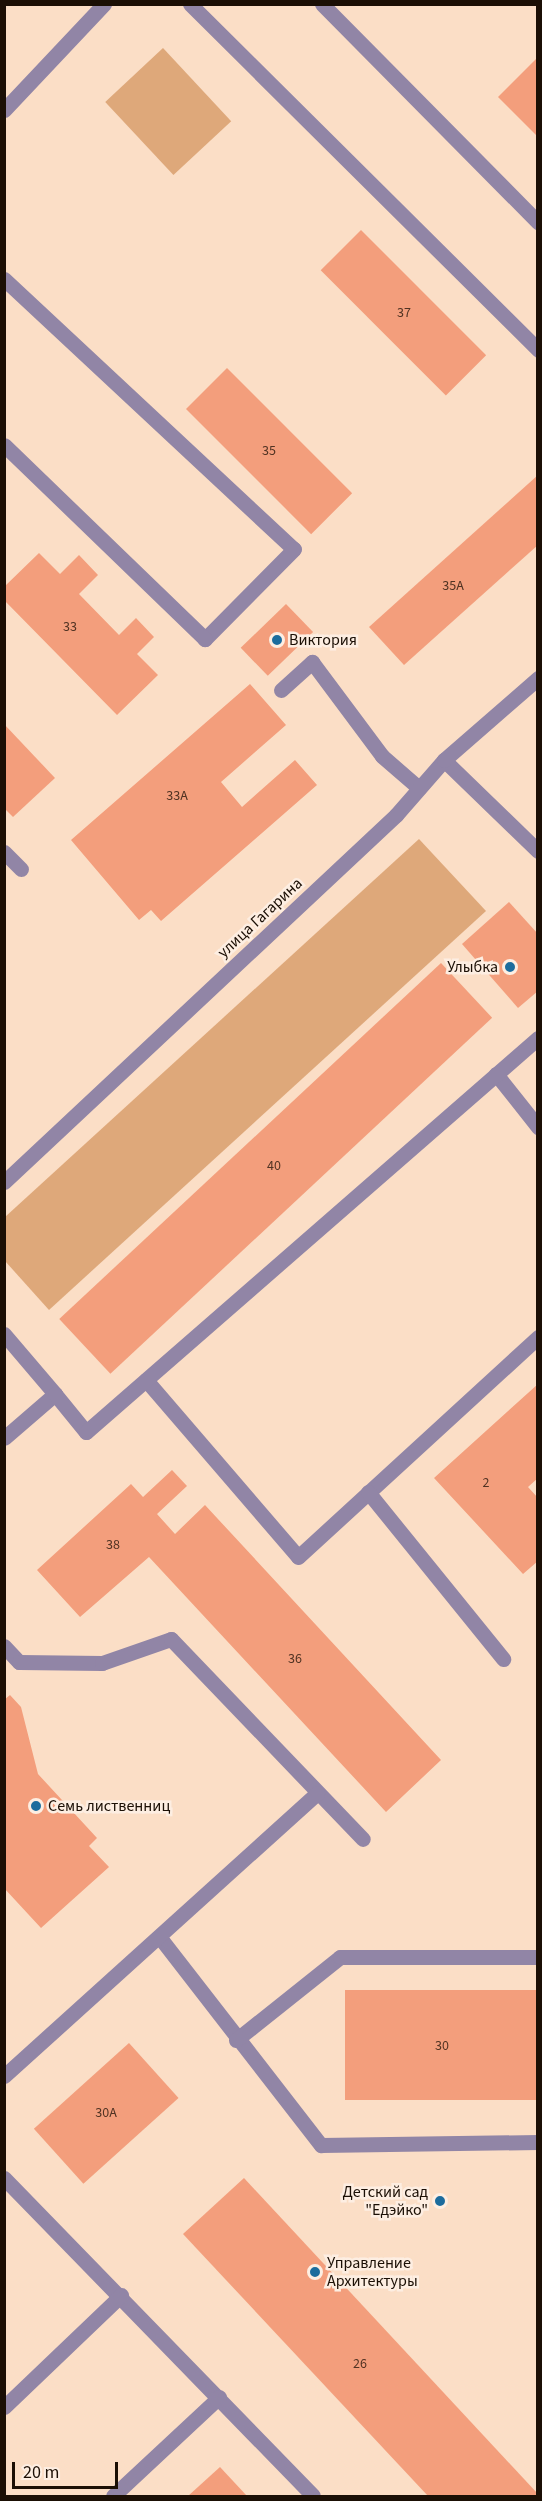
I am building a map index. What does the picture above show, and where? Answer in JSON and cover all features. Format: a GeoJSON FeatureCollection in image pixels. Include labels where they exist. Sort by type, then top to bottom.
{"type":"FeatureCollection","features":[{"type":"Feature","properties":{"kind":"street"},"geometry":{"type":"LineString","coordinates":[[4,110],[104,4]]}},
{"type":"Feature","properties":{"kind":"street"},"geometry":{"type":"LineString","coordinates":[[190,4],[537,350]]}},
{"type":"Feature","properties":{"kind":"street"},"geometry":{"type":"LineString","coordinates":[[322,4],[537,222]]}},
{"type":"Feature","properties":{"kind":"street"},"geometry":{"type":"LineString","coordinates":[[4,279],[294,549],[205,639],[4,445]]}},
{"type":"Feature","properties":{"kind":"street"},"geometry":{"type":"LineString","coordinates":[[281,690],[312,662],[382,756],[419,788]]}},
{"type":"Feature","properties":{"kind":"street","name":"улица Гагарина"},"geometry":{"type":"LineString","coordinates":[[4,1182],[419,788],[444,760],[537,678]]}},
{"type":"Feature","properties":{"kind":"street"},"geometry":{"type":"LineString","coordinates":[[444,760],[537,851]]}},
{"type":"Feature","properties":{"kind":"street"},"geometry":{"type":"LineString","coordinates":[[4,852],[21,869]]}},
{"type":"Feature","properties":{"kind":"street"},"geometry":{"type":"LineString","coordinates":[[4,1334],[86,1432],[537,1038]]}},
{"type":"Feature","properties":{"kind":"street"},"geometry":{"type":"LineString","coordinates":[[496,1074],[537,1127]]}},
{"type":"Feature","properties":{"kind":"street"},"geometry":{"type":"LineString","coordinates":[[147,1380],[298,1557],[537,1337]]}},
{"type":"Feature","properties":{"kind":"street"},"geometry":{"type":"LineString","coordinates":[[4,1438],[55,1394]]}},
{"type":"Feature","properties":{"kind":"street"},"geometry":{"type":"LineString","coordinates":[[369,1492],[503,1659]]}},
{"type":"Feature","properties":{"kind":"street"},"geometry":{"type":"LineString","coordinates":[[4,1646],[19,1662],[102,1663],[171,1639],[316,1793],[363,1839]]}},
{"type":"Feature","properties":{"kind":"street"},"geometry":{"type":"LineString","coordinates":[[4,2076],[162,1939],[316,1793]]}},
{"type":"Feature","properties":{"kind":"street"},"geometry":{"type":"LineString","coordinates":[[162,1939],[236,2040],[321,2145],[537,2142]]}},
{"type":"Feature","properties":{"kind":"street"},"geometry":{"type":"LineString","coordinates":[[236,2040],[340,1957],[537,1957]]}},
{"type":"Feature","properties":{"kind":"street"},"geometry":{"type":"LineString","coordinates":[[4,2178],[121,2295],[313,2496]]}},
{"type":"Feature","properties":{"kind":"street"},"geometry":{"type":"LineString","coordinates":[[4,2407],[121,2295]]}},
{"type":"Feature","properties":{"kind":"street"},"geometry":{"type":"LineString","coordinates":[[113,2496],[219,2397]]}},
{"type":"Feature","properties":{"kind":"shaded area"},"geometry":{"type":"Polygon","coordinates":[[[163,48],[231,121],[173,175],[105,102],[163,48]]]}},
{"type":"Feature","properties":{"kind":"shaded area"},"geometry":{"type":"Polygon","coordinates":[[[419,839],[486,911],[49,1310],[5,1261],[5,1217],[419,839]]]}},
{"type":"Feature","properties":{"kind":"building"},"geometry":{"type":"Polygon","coordinates":[[[538,57],[538,137],[498,97],[538,57]]]}},
{"type":"Feature","properties":{"kind":"building"},"geometry":{"type":"Polygon","coordinates":[[[361,230],[486,355],[446,395],[321,270],[361,230]]]}},
{"type":"Feature","properties":{"kind":"building"},"geometry":{"type":"Polygon","coordinates":[[[227,368],[352,493],[311,534],[186,409],[227,368]]]}},
{"type":"Feature","properties":{"kind":"building"},"geometry":{"type":"Polygon","coordinates":[[[538,475],[538,545],[404,665],[369,627],[538,475]]]}},
{"type":"Feature","properties":{"kind":"building"},"geometry":{"type":"Polygon","coordinates":[[[39,553],[60,574],[79,555],[98,575],[79,594],[119,635],[136,618],[154,637],[137,654],[158,675],[117,715],[4,600],[4,587],[39,553]]]}},
{"type":"Feature","properties":{"kind":"building","name":"Виктория"},"geometry":{"type":"Polygon","coordinates":[[[286,604],[313,632],[268,676],[241,648],[286,604]]]}},
{"type":"Feature","properties":{"kind":"building"},"geometry":{"type":"Polygon","coordinates":[[[250,684],[286,725],[221,782],[242,807],[295,760],[317,785],[161,921],[151,910],[139,920],[71,840],[250,684]]]}},
{"type":"Feature","properties":{"kind":"building"},"geometry":{"type":"Polygon","coordinates":[[[4,724],[55,778],[13,817],[4,808],[4,724]]]}},
{"type":"Feature","properties":{"kind":"building","name":"Улыбка"},"geometry":{"type":"Polygon","coordinates":[[[509,902],[538,934],[538,991],[518,1008],[462,944],[509,902]]]}},
{"type":"Feature","properties":{"kind":"building"},"geometry":{"type":"Polygon","coordinates":[[[441,963],[492,1018],[110,1374],[59,1319],[441,963]]]}},
{"type":"Feature","properties":{"kind":"building"},"geometry":{"type":"Polygon","coordinates":[[[538,1384],[538,1478],[528,1487],[538,1498],[538,1561],[523,1574],[434,1478],[538,1384]]]}},
{"type":"Feature","properties":{"kind":"building"},"geometry":{"type":"Polygon","coordinates":[[[172,1470],[187,1486],[157,1514],[175,1534],[205,1505],[441,1760],[386,1812],[149,1557],[80,1617],[37,1570],[131,1484],[143,1497],[172,1470]]]}},
{"type":"Feature","properties":{"kind":"building","name":"Семь лиственниц"},"geometry":{"type":"Polygon","coordinates":[[[10,1695],[21,1707],[38,1774],[97,1838],[89,1846],[109,1867],[41,1928],[4,1888],[4,1700],[10,1695]]]}},
{"type":"Feature","properties":{"kind":"building"},"geometry":{"type":"Polygon","coordinates":[[[345,1990],[538,1990],[538,2100],[345,2100],[345,1990]]]}},
{"type":"Feature","properties":{"kind":"building"},"geometry":{"type":"Polygon","coordinates":[[[129,2043],[179,2098],[83,2184],[34,2129],[129,2043]]]}},
{"type":"Feature","properties":{"kind":"building"},"geometry":{"type":"Polygon","coordinates":[[[244,2178],[538,2496],[428,2496],[183,2234],[244,2178]]]}},
{"type":"Feature","properties":{"kind":"building"},"geometry":{"type":"Polygon","coordinates":[[[220,2467],[247,2496],[188,2496],[220,2467]]]}},
{"type":"Feature","properties":{"kind":"place","name":"Виктория"},"geometry":{"type":"Point","coordinates":[277,640]}},
{"type":"Feature","properties":{"kind":"place","name":"Улыбка"},"geometry":{"type":"Point","coordinates":[510,967]}},
{"type":"Feature","properties":{"kind":"place","name":"Семь лиственниц"},"geometry":{"type":"Point","coordinates":[36,1806]}},
{"type":"Feature","properties":{"kind":"place","name":"Детский сад \"Едэйко\""},"geometry":{"type":"Point","coordinates":[440,2201]}},
{"type":"Feature","properties":{"kind":"place","name":"Управление Архитектуры"},"geometry":{"type":"Point","coordinates":[315,2272]}}]}
